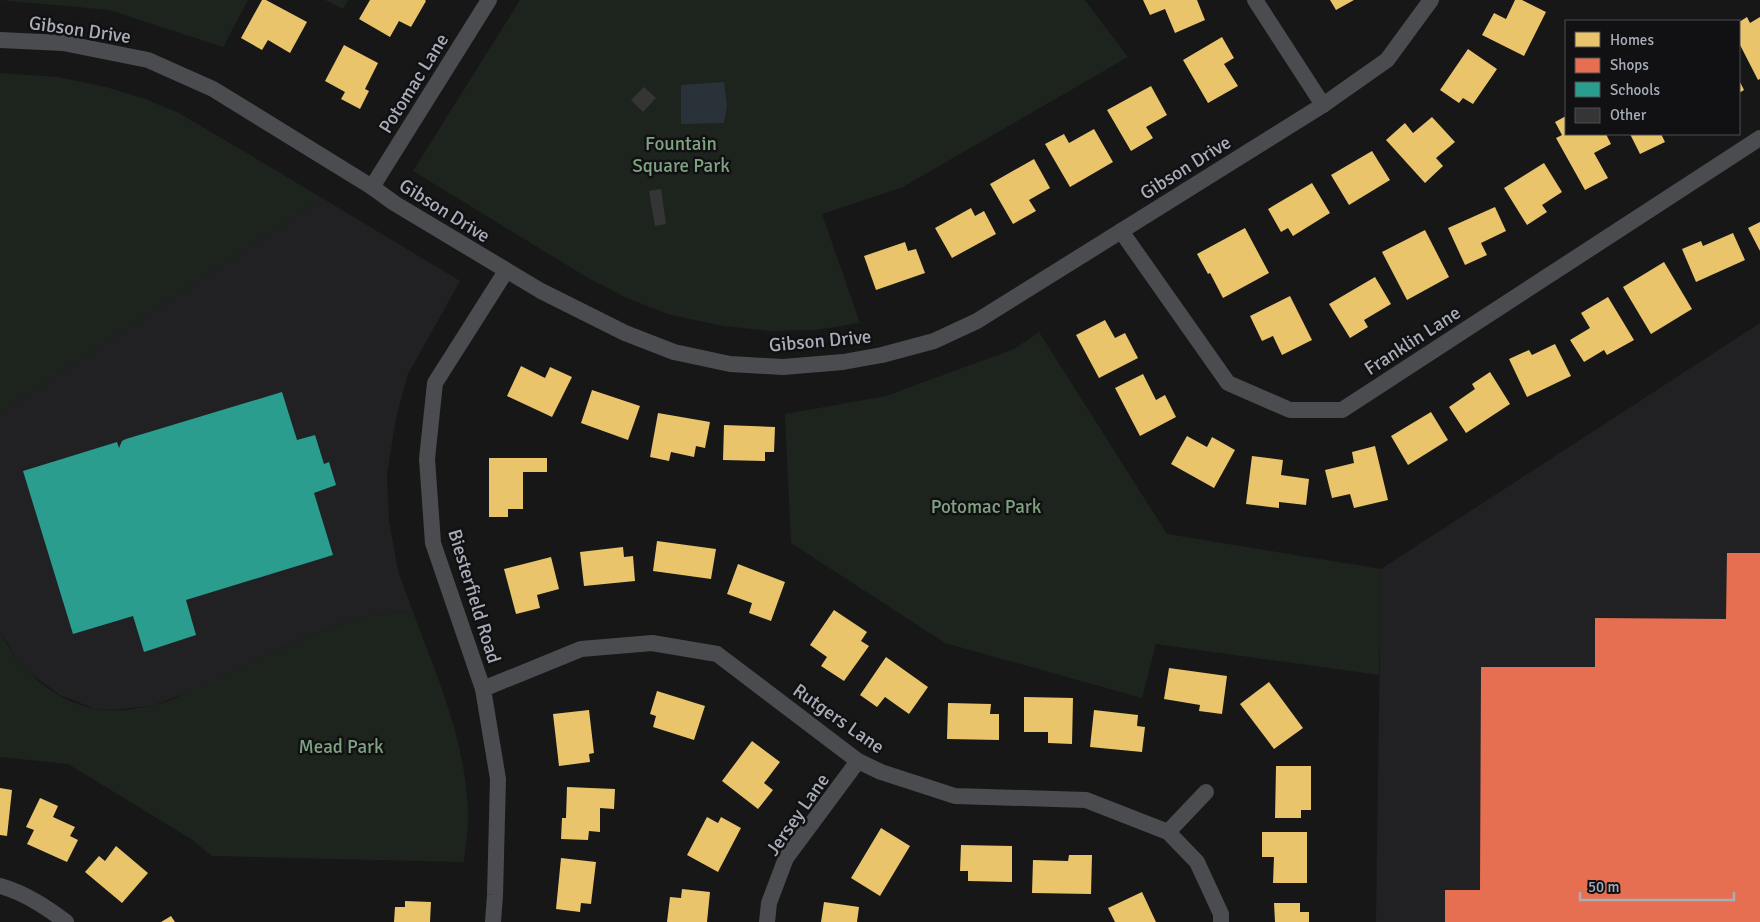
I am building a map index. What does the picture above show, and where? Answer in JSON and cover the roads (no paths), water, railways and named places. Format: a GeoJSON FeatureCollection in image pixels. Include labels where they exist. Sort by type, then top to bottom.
{"type":"FeatureCollection","features":[{"type":"Feature","properties":{"kind":"street","name":"Potomac Lane"},"geometry":{"type":"LineString","coordinates":[[372,187],[489,0]]}},
{"type":"Feature","properties":{"kind":"street"},"geometry":{"type":"LineString","coordinates":[[1255,0],[1323,105]]}},
{"type":"Feature","properties":{"kind":"street","name":"Gibson Drive"},"geometry":{"type":"LineString","coordinates":[[0,40],[63,43],[148,60],[212,89],[506,271],[600,321],[662,349],[730,364],[783,367],[843,362],[882,355],[934,341],[977,321],[1323,105],[1387,60],[1431,0]]}},
{"type":"Feature","properties":{"kind":"street","name":"Franklin Lane"},"geometry":{"type":"LineString","coordinates":[[1121,231],[1228,383],[1290,410],[1342,410],[1760,138]]}},
{"type":"Feature","properties":{"kind":"street","name":"Biesterfield Road"},"geometry":{"type":"LineString","coordinates":[[492,922],[495,896],[498,779],[483,688],[433,543],[427,459],[435,383],[506,271]]}},
{"type":"Feature","properties":{"kind":"street","name":"Rutgers Lane"},"geometry":{"type":"LineString","coordinates":[[483,688],[581,649],[652,643],[717,654],[858,761],[880,772],[955,796],[1086,800],[1168,832],[1197,862],[1221,914],[1221,922]]}},
{"type":"Feature","properties":{"kind":"street","name":"Jersey Lane"},"geometry":{"type":"LineString","coordinates":[[767,922],[769,903],[786,858],[858,761]]}},
{"type":"Feature","properties":{"kind":"street"},"geometry":{"type":"LineString","coordinates":[[1168,832],[1206,792]]}},
{"type":"Feature","properties":{"kind":"street"},"geometry":{"type":"LineString","coordinates":[[0,886],[29,898],[66,922]]}},
{"type":"Feature","properties":{"kind":"park label","name":"Fountain Square Park"},"geometry":{"type":"Point","coordinates":[681,154]}},
{"type":"Feature","properties":{"kind":"park label","name":"Potomac Park"},"geometry":{"type":"Point","coordinates":[986,506]}},
{"type":"Feature","properties":{"kind":"park label","name":"Mead Park"},"geometry":{"type":"Point","coordinates":[341,746]}}]}
